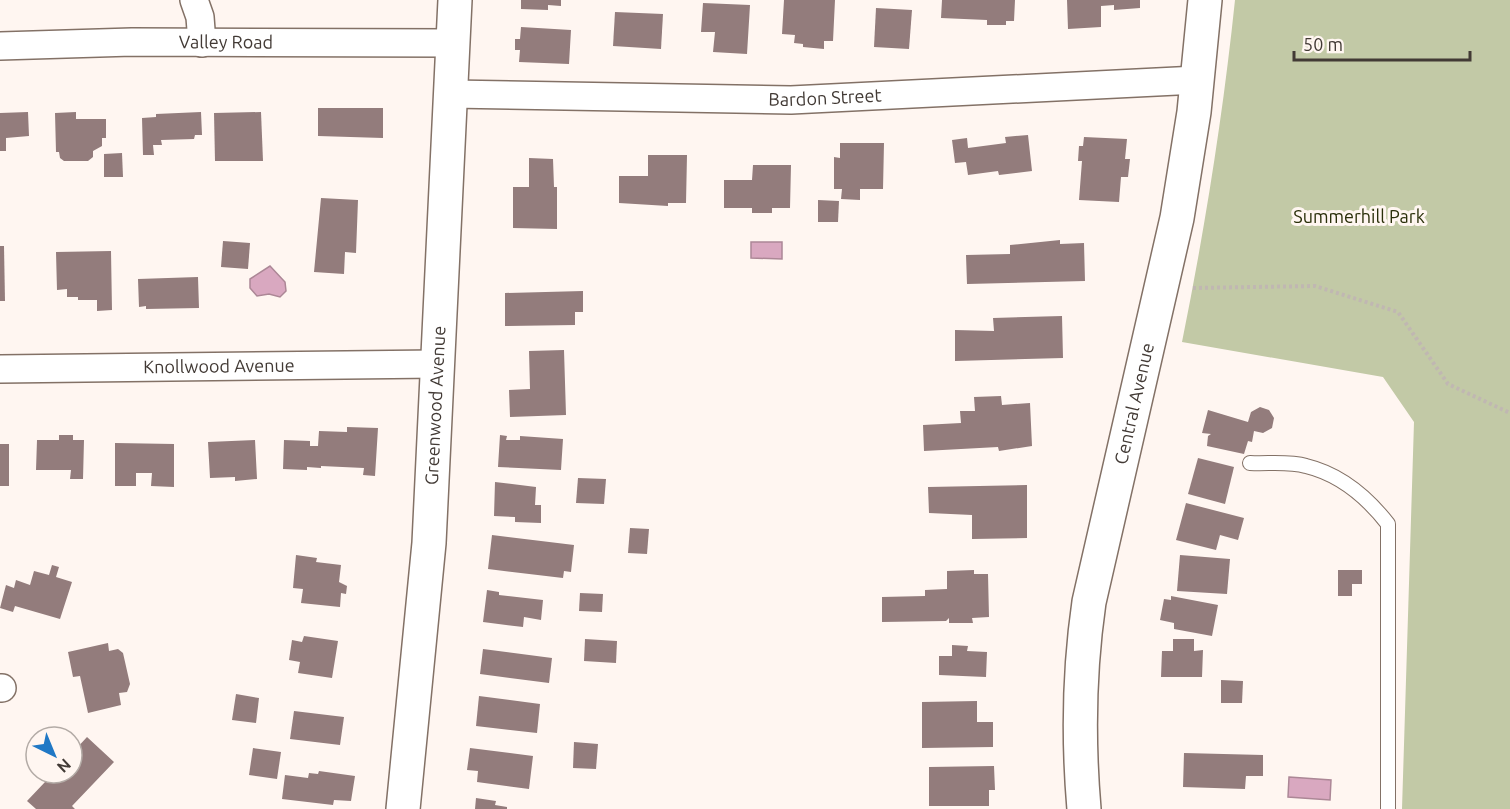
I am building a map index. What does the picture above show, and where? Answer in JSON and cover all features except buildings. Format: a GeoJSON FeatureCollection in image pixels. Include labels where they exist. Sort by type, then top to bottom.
{"type":"FeatureCollection","features":[{"type":"Feature","properties":{"kind":"main road","name":"Greenwood Avenue"},"geometry":{"type":"LineString","coordinates":[[404,809],[429,543],[455,0]]}},
{"type":"Feature","properties":{"kind":"main road","name":"Central Avenue"},"geometry":{"type":"LineString","coordinates":[[1084,809],[1080,732],[1081,658],[1089,602],[1177,218],[1197,80],[1205,0]]}},
{"type":"Feature","properties":{"kind":"street"},"geometry":{"type":"LineString","coordinates":[[194,0],[200,17],[202,43]]}},
{"type":"Feature","properties":{"kind":"street","name":"Valley Road"},"geometry":{"type":"LineString","coordinates":[[0,46],[453,43]]}},
{"type":"Feature","properties":{"kind":"street","name":"Bardon Street"},"geometry":{"type":"LineString","coordinates":[[451,94],[791,100],[1197,80]]}},
{"type":"Feature","properties":{"kind":"street","name":"Knollwood Avenue"},"geometry":{"type":"LineString","coordinates":[[0,369],[436,364]]}},
{"type":"Feature","properties":{"kind":"lane"},"geometry":{"type":"LineString","coordinates":[[1250,463],[1304,465],[1319,470],[1353,489],[1388,524],[1388,809]]}},
{"type":"Feature","properties":{"kind":"path"},"geometry":{"type":"LineString","coordinates":[[1193,288],[1315,286],[1398,312],[1448,384],[1510,412]]}},
{"type":"Feature","properties":{"kind":"green space","name":"Summerhill Park"},"geometry":{"type":"Polygon","coordinates":[[[1235,0],[1510,0],[1510,809],[1402,809],[1414,422],[1383,377],[1182,342],[1213,171],[1235,0]]]}},
{"type":"Feature","properties":{"kind":"shaded area"},"geometry":{"type":"Polygon","coordinates":[[[751,242],[782,242],[782,259],[751,258],[751,242]]]}},
{"type":"Feature","properties":{"kind":"shaded area"},"geometry":{"type":"Polygon","coordinates":[[[270,266],[285,282],[286,291],[280,297],[269,294],[257,296],[250,288],[250,279],[270,266]]]}},
{"type":"Feature","properties":{"kind":"shaded area"},"geometry":{"type":"Polygon","coordinates":[[[1289,777],[1331,780],[1330,800],[1288,797],[1289,777]]]}}]}
